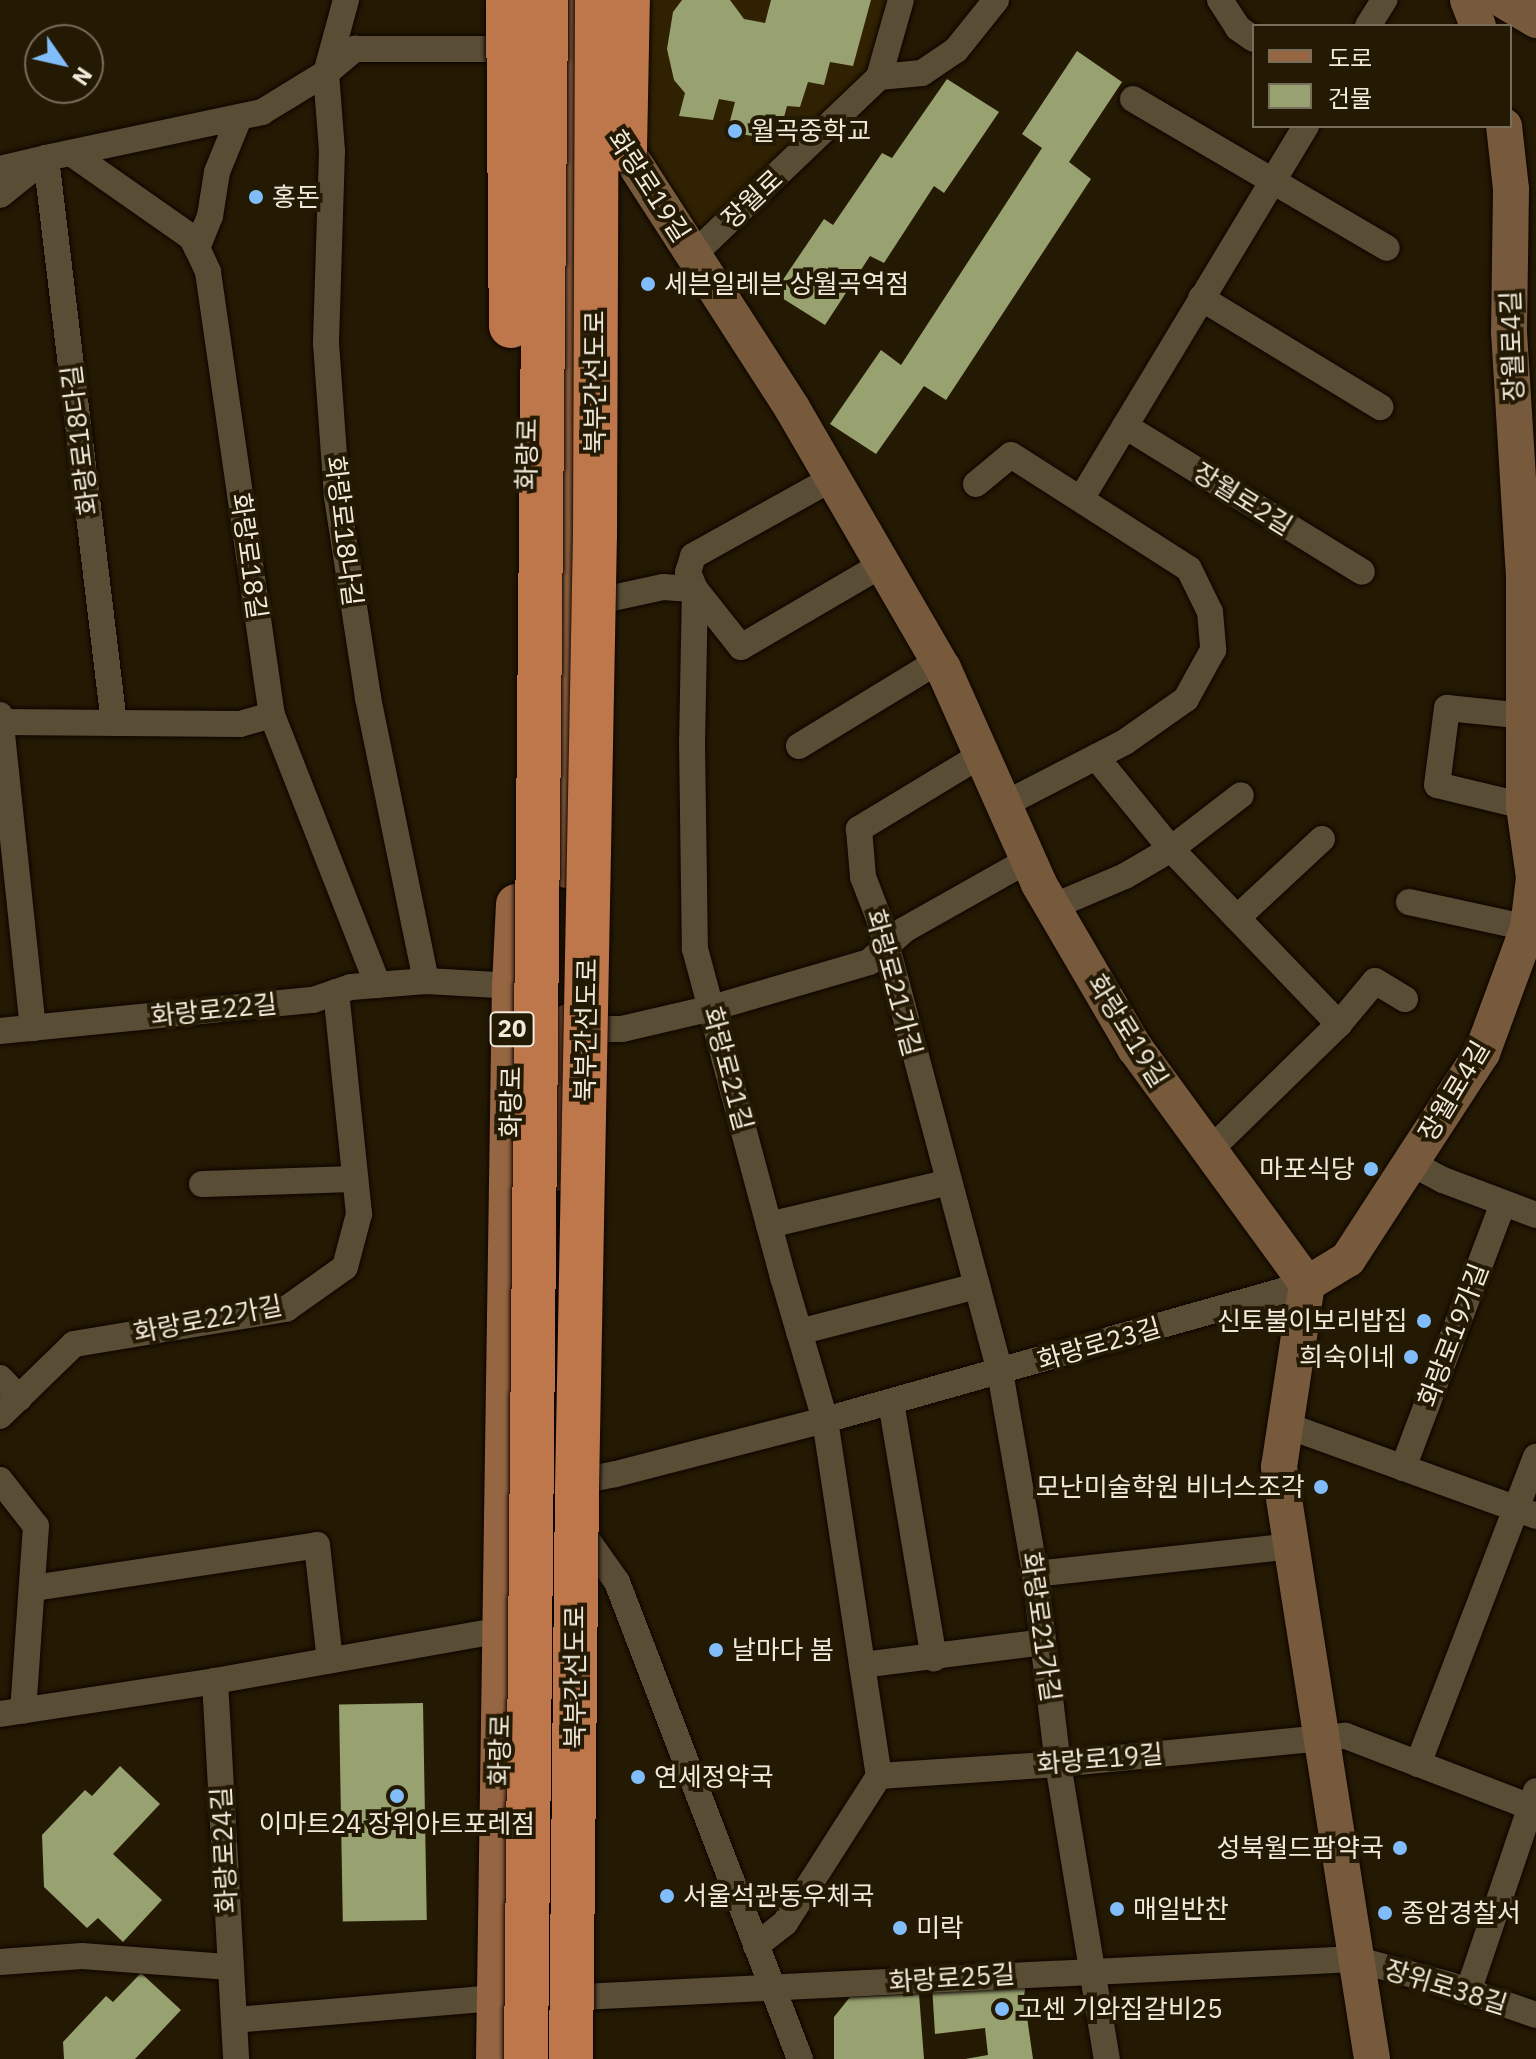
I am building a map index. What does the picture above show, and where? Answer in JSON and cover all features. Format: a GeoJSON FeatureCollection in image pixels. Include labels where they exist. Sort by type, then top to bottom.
{"type":"FeatureCollection","features":[{"type":"Feature","properties":{"kind":"highway"},"geometry":{"type":"LineString","coordinates":[[508,0],[511,343],[540,428]]}},
{"type":"Feature","properties":{"kind":"highway","name":"북부간선도로"},"geometry":{"type":"LineString","coordinates":[[526,2059],[546,0]]}},
{"type":"Feature","properties":{"kind":"highway","name":"북부간선도로"},"geometry":{"type":"LineString","coordinates":[[571,2059],[577,1488],[595,535],[597,0]]}},
{"type":"Feature","properties":{"kind":"highway"},"geometry":{"type":"LineString","coordinates":[[595,535],[618,330],[628,0]]}},
{"type":"Feature","properties":{"kind":"main road","name":"화랑로"},"geometry":{"type":"LineString","coordinates":[[535,0],[553,52],[569,607],[569,1029],[557,1118],[550,1487],[547,2059]]}},
{"type":"Feature","properties":{"kind":"main road","name":"화랑로"},"geometry":{"type":"LineString","coordinates":[[496,2059],[512,986],[553,52],[570,0]]}},
{"type":"Feature","properties":{"kind":"street"},"geometry":{"type":"LineString","coordinates":[[326,73],[346,0]]}},
{"type":"Feature","properties":{"kind":"street"},"geometry":{"type":"LineString","coordinates":[[901,0],[879,77],[922,73],[956,50],[996,0]]}},
{"type":"Feature","properties":{"kind":"street"},"geometry":{"type":"LineString","coordinates":[[1220,0],[1238,28],[1252,38]]}},
{"type":"Feature","properties":{"kind":"street"},"geometry":{"type":"LineString","coordinates":[[1369,24],[1384,0]]}},
{"type":"Feature","properties":{"kind":"street"},"geometry":{"type":"LineString","coordinates":[[1468,0],[1477,24]]}},
{"type":"Feature","properties":{"kind":"street"},"geometry":{"type":"LineString","coordinates":[[1503,0],[1536,20]]}},
{"type":"Feature","properties":{"kind":"street"},"geometry":{"type":"LineString","coordinates":[[0,169],[262,112],[326,73],[355,49],[553,52]]}},
{"type":"Feature","properties":{"kind":"street","name":"화랑로19길"},"geometry":{"type":"LineString","coordinates":[[553,52],[694,254],[833,478],[938,661],[1052,907],[1135,1048],[1307,1284]]}},
{"type":"Feature","properties":{"kind":"street","name":"화랑로18나길"},"geometry":{"type":"LineString","coordinates":[[326,73],[332,151],[326,343],[337,497],[368,698],[426,981]]}},
{"type":"Feature","properties":{"kind":"street","name":"장월로"},"geometry":{"type":"LineString","coordinates":[[694,254],[879,77]]}},
{"type":"Feature","properties":{"kind":"street"},"geometry":{"type":"LineString","coordinates":[[1133,99],[1387,248]]}},
{"type":"Feature","properties":{"kind":"street"},"geometry":{"type":"LineString","coordinates":[[197,248],[210,216],[217,172],[239,118]]}},
{"type":"Feature","properties":{"kind":"street"},"geometry":{"type":"LineString","coordinates":[[1081,499],[1305,128]]}},
{"type":"Feature","properties":{"kind":"street","name":"장월로4길"},"geometry":{"type":"LineString","coordinates":[[1307,1284],[1348,1259],[1482,1053],[1528,928],[1534,878],[1524,806],[1530,709],[1509,332],[1511,189],[1504,128]]}},
{"type":"Feature","properties":{"kind":"street"},"geometry":{"type":"LineString","coordinates":[[0,195],[58,155]]}},
{"type":"Feature","properties":{"kind":"street"},"geometry":{"type":"LineString","coordinates":[[58,155],[191,237],[197,248]]}},
{"type":"Feature","properties":{"kind":"street","name":"화랑로18다길"},"geometry":{"type":"LineString","coordinates":[[58,155],[114,723]]}},
{"type":"Feature","properties":{"kind":"street","name":"화랑로18길"},"geometry":{"type":"LineString","coordinates":[[197,248],[208,272],[272,715],[378,985]]}},
{"type":"Feature","properties":{"kind":"street"},"geometry":{"type":"LineString","coordinates":[[1201,298],[1380,407]]}},
{"type":"Feature","properties":{"kind":"street","name":"장월로2길"},"geometry":{"type":"LineString","coordinates":[[1125,426],[1362,572]]}},
{"type":"Feature","properties":{"kind":"street"},"geometry":{"type":"LineString","coordinates":[[976,484],[1011,455],[1189,569],[1210,612],[1213,650],[1186,699],[1125,742],[1003,805]]}},
{"type":"Feature","properties":{"kind":"street"},"geometry":{"type":"LineString","coordinates":[[833,478],[693,556],[688,572],[695,589],[741,647],[883,564]]}},
{"type":"Feature","properties":{"kind":"street"},"geometry":{"type":"LineString","coordinates":[[569,607],[663,587],[695,589]]}},
{"type":"Feature","properties":{"kind":"street","name":"화랑로21길"},"geometry":{"type":"LineString","coordinates":[[695,589],[692,741],[695,949],[825,1420],[879,1776]]}},
{"type":"Feature","properties":{"kind":"street"},"geometry":{"type":"LineString","coordinates":[[799,746],[938,661]]}},
{"type":"Feature","properties":{"kind":"street"},"geometry":{"type":"LineString","coordinates":[[1524,806],[1437,785],[1447,708],[1530,709]]}},
{"type":"Feature","properties":{"kind":"street"},"geometry":{"type":"LineString","coordinates":[[33,1028],[1,718],[240,724],[272,715]]}},
{"type":"Feature","properties":{"kind":"street","name":"화랑로21가길"},"geometry":{"type":"LineString","coordinates":[[981,755],[859,829],[863,877],[886,946],[1000,1372],[1035,1574],[1058,1764],[1107,2059]]}},
{"type":"Feature","properties":{"kind":"street"},"geometry":{"type":"LineString","coordinates":[[1096,757],[1171,849],[1339,1024]]}},
{"type":"Feature","properties":{"kind":"street"},"geometry":{"type":"LineString","coordinates":[[1052,907],[1125,876],[1171,849],[1241,795]]}},
{"type":"Feature","properties":{"kind":"street"},"geometry":{"type":"LineString","coordinates":[[1237,918],[1322,839]]}},
{"type":"Feature","properties":{"kind":"street"},"geometry":{"type":"LineString","coordinates":[[569,1029],[622,1029],[712,1008],[869,962],[904,930],[1028,860]]}},
{"type":"Feature","properties":{"kind":"street"},"geometry":{"type":"LineString","coordinates":[[1409,902],[1528,928]]}},
{"type":"Feature","properties":{"kind":"street","name":"화랑로22길"},"geometry":{"type":"LineString","coordinates":[[0,1031],[313,1000],[336,992],[378,985],[426,981],[512,986]]}},
{"type":"Feature","properties":{"kind":"street"},"geometry":{"type":"LineString","coordinates":[[1209,1151],[1339,1024],[1375,981],[1405,999]]}},
{"type":"Feature","properties":{"kind":"street","name":"화랑로22가길"},"geometry":{"type":"LineString","coordinates":[[9,1407],[74,1344],[286,1309],[345,1267],[359,1214],[336,992]]}},
{"type":"Feature","properties":{"kind":"street"},"geometry":{"type":"LineString","coordinates":[[512,1098],[536,1098],[557,1118]]}},
{"type":"Feature","properties":{"kind":"street","name":"장월로4길"},"geometry":{"type":"LineString","coordinates":[[1411,1163],[1443,1180],[1536,1215]]}},
{"type":"Feature","properties":{"kind":"street"},"geometry":{"type":"LineString","coordinates":[[202,1184],[355,1179]]}},
{"type":"Feature","properties":{"kind":"street"},"geometry":{"type":"LineString","coordinates":[[769,1225],[949,1182]]}},
{"type":"Feature","properties":{"kind":"street","name":"화랑로19가길"},"geometry":{"type":"LineString","coordinates":[[1403,1468],[1503,1203]]}},
{"type":"Feature","properties":{"kind":"street"},"geometry":{"type":"LineString","coordinates":[[1307,1284],[1279,1467],[1372,2059]]}},
{"type":"Feature","properties":{"kind":"street","name":"화랑로23길"},"geometry":{"type":"LineString","coordinates":[[550,1487],[616,1474],[825,1420],[1307,1284]]}},
{"type":"Feature","properties":{"kind":"street"},"geometry":{"type":"LineString","coordinates":[[799,1332],[977,1286]]}},
{"type":"Feature","properties":{"kind":"street"},"geometry":{"type":"LineString","coordinates":[[0,1378],[9,1407]]}},
{"type":"Feature","properties":{"kind":"street"},"geometry":{"type":"LineString","coordinates":[[891,1402],[934,1658]]}},
{"type":"Feature","properties":{"kind":"street"},"geometry":{"type":"LineString","coordinates":[[1285,1425],[1526,1512]]}},
{"type":"Feature","properties":{"kind":"street"},"geometry":{"type":"LineString","coordinates":[[1418,1764],[1526,1512],[1536,1457]]}},
{"type":"Feature","properties":{"kind":"street"},"geometry":{"type":"LineString","coordinates":[[0,1480],[36,1526],[34,1588],[11,1712],[215,1681],[501,1630]]}},
{"type":"Feature","properties":{"kind":"street"},"geometry":{"type":"LineString","coordinates":[[550,1487],[617,1582],[800,2059]]}},
{"type":"Feature","properties":{"kind":"street"},"geometry":{"type":"LineString","coordinates":[[34,1588],[317,1545],[330,1660]]}},
{"type":"Feature","properties":{"kind":"street"},"geometry":{"type":"LineString","coordinates":[[1035,1574],[1291,1546]]}},
{"type":"Feature","properties":{"kind":"street"},"geometry":{"type":"LineString","coordinates":[[862,1665],[1043,1642]]}},
{"type":"Feature","properties":{"kind":"street","name":"화랑로24길"},"geometry":{"type":"LineString","coordinates":[[215,1681],[236,2059]]}},
{"type":"Feature","properties":{"kind":"street","name":"화랑로19길"},"geometry":{"type":"LineString","coordinates":[[879,1776],[1058,1764],[1346,1736],[1534,1803]]}},
{"type":"Feature","properties":{"kind":"street"},"geometry":{"type":"LineString","coordinates":[[756,1946],[785,1923],[879,1776]]}},
{"type":"Feature","properties":{"kind":"street"},"geometry":{"type":"LineString","coordinates":[[1468,1992],[1534,1803]]}},
{"type":"Feature","properties":{"kind":"street"},"geometry":{"type":"LineString","coordinates":[[0,1962],[82,1956],[230,1967]]}},
{"type":"Feature","properties":{"kind":"street","name":"화랑로25길"},"geometry":{"type":"LineString","coordinates":[[548,1998],[1355,1959]]}},
{"type":"Feature","properties":{"kind":"street","name":"장위로38길"},"geometry":{"type":"LineString","coordinates":[[1355,1959],[1536,2015]]}},
{"type":"Feature","properties":{"kind":"street"},"geometry":{"type":"LineString","coordinates":[[234,2020],[497,1998]]}},
{"type":"Feature","properties":{"kind":"shaded area","name":"월곡중학교"},"geometry":{"type":"Polygon","coordinates":[[[648,0],[899,0],[879,77],[694,254],[646,185],[648,0]]]}},
{"type":"Feature","properties":{"kind":"building"},"geometry":{"type":"Polygon","coordinates":[[[682,0],[730,0],[744,19],[765,23],[771,0],[871,0],[853,66],[830,62],[824,85],[808,82],[800,107],[787,106],[778,140],[727,132],[735,102],[719,99],[713,120],[679,116],[685,93],[674,80],[667,49],[673,12],[682,0]]]}},
{"type":"Feature","properties":{"kind":"building"},"geometry":{"type":"Polygon","coordinates":[[[1077,51],[1122,82],[1069,162],[1091,179],[946,400],[924,386],[876,454],[830,424],[881,350],[901,365],[1042,148],[1022,134],[1077,51]]]}},
{"type":"Feature","properties":{"kind":"building"},"geometry":{"type":"Polygon","coordinates":[[[947,79],[999,112],[944,193],[934,186],[884,263],[870,256],[825,325],[774,293],[824,219],[833,225],[882,153],[892,158],[947,79]]]}},
{"type":"Feature","properties":{"kind":"building"},"geometry":{"type":"Polygon","coordinates":[[[423,1703],[427,1920],[343,1921],[339,1704],[423,1703]]]}},
{"type":"Feature","properties":{"kind":"building"},"geometry":{"type":"Polygon","coordinates":[[[120,1766],[160,1804],[113,1854],[162,1900],[123,1942],[98,1918],[87,1928],[44,1887],[42,1835],[85,1790],[92,1796],[120,1766]]]}},
{"type":"Feature","properties":{"kind":"building"},"geometry":{"type":"Polygon","coordinates":[[[141,1973],[181,2010],[135,2059],[64,2059],[63,2042],[106,1996],[113,2002],[141,1973]]]}},
{"type":"Feature","properties":{"kind":"building"},"geometry":{"type":"Polygon","coordinates":[[[1026,1983],[1024,1996],[1033,2059],[965,2059],[988,2055],[985,2028],[935,2034],[932,1986],[1026,1983]]]}},
{"type":"Feature","properties":{"kind":"building"},"geometry":{"type":"Polygon","coordinates":[[[919,1994],[924,2059],[834,2059],[834,2017],[850,1997],[919,1994]]]}},
{"type":"Feature","properties":{"kind":"place","name":"월곡중학교"},"geometry":{"type":"Point","coordinates":[735,131]}},
{"type":"Feature","properties":{"kind":"place","name":"홍돈"},"geometry":{"type":"Point","coordinates":[256,197]}},
{"type":"Feature","properties":{"kind":"place","name":"세븐일레븐 상월곡역점"},"geometry":{"type":"Point","coordinates":[648,284]}},
{"type":"Feature","properties":{"kind":"place","name":"마포식당"},"geometry":{"type":"Point","coordinates":[1371,1169]}},
{"type":"Feature","properties":{"kind":"place","name":"신토불이보리밥집"},"geometry":{"type":"Point","coordinates":[1424,1321]}},
{"type":"Feature","properties":{"kind":"place","name":"희숙이네"},"geometry":{"type":"Point","coordinates":[1411,1357]}},
{"type":"Feature","properties":{"kind":"place","name":"모난미술학원 비너스조각"},"geometry":{"type":"Point","coordinates":[1321,1487]}},
{"type":"Feature","properties":{"kind":"place","name":"날마다 봄"},"geometry":{"type":"Point","coordinates":[716,1650]}},
{"type":"Feature","properties":{"kind":"place","name":"연세정약국"},"geometry":{"type":"Point","coordinates":[638,1777]}},
{"type":"Feature","properties":{"kind":"place","name":"이마트24 장위아트포레점"},"geometry":{"type":"Point","coordinates":[397,1796]}},
{"type":"Feature","properties":{"kind":"place","name":"성북월드팜약국"},"geometry":{"type":"Point","coordinates":[1400,1848]}},
{"type":"Feature","properties":{"kind":"place","name":"서울석관동우체국"},"geometry":{"type":"Point","coordinates":[667,1896]}},
{"type":"Feature","properties":{"kind":"place","name":"매일반찬"},"geometry":{"type":"Point","coordinates":[1117,1909]}},
{"type":"Feature","properties":{"kind":"place","name":"종암경찰서"},"geometry":{"type":"Point","coordinates":[1385,1913]}},
{"type":"Feature","properties":{"kind":"place","name":"미락"},"geometry":{"type":"Point","coordinates":[900,1928]}},
{"type":"Feature","properties":{"kind":"place","name":"고센 기와집갈비25"},"geometry":{"type":"Point","coordinates":[1002,2009]}}]}
